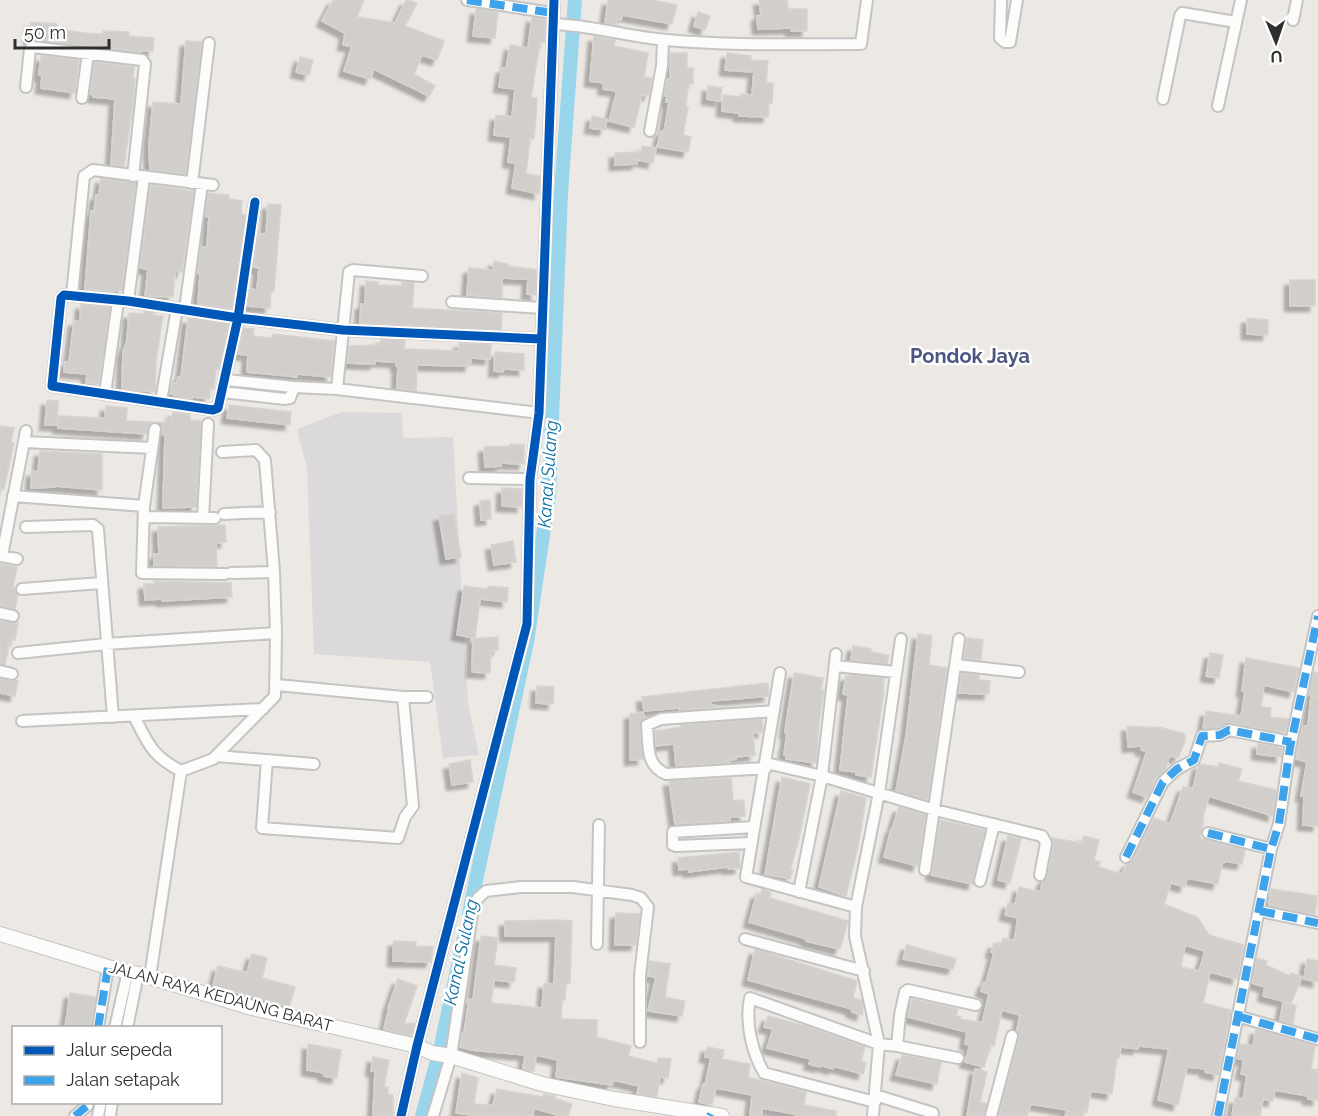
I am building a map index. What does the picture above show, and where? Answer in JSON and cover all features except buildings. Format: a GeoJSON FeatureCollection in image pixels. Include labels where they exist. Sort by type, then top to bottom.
{"type":"FeatureCollection","features":[{"type":"Feature","properties":{"kind":"street"},"geometry":{"type":"LineString","coordinates":[[467,0],[579,25],[663,40],[697,43],[861,44],[867,0]]}},
{"type":"Feature","properties":{"kind":"street"},"geometry":{"type":"LineString","coordinates":[[401,1116],[417,1046],[527,624],[530,479],[540,413],[554,0]]}},
{"type":"Feature","properties":{"kind":"street"},"geometry":{"type":"LineString","coordinates":[[1001,0],[1000,38],[1005,42],[1010,42],[1012,38],[1017,0]]}},
{"type":"Feature","properties":{"kind":"street"},"geometry":{"type":"LineString","coordinates":[[1218,106],[1241,0]]}},
{"type":"Feature","properties":{"kind":"street"},"geometry":{"type":"LineString","coordinates":[[1293,20],[1297,0]]}},
{"type":"Feature","properties":{"kind":"street"},"geometry":{"type":"LineString","coordinates":[[1163,99],[1182,13],[1236,22]]}},
{"type":"Feature","properties":{"kind":"street"},"geometry":{"type":"LineString","coordinates":[[650,131],[662,66],[663,40]]}},
{"type":"Feature","properties":{"kind":"street"},"geometry":{"type":"LineString","coordinates":[[161,401],[181,308],[202,184],[209,43]]}},
{"type":"Feature","properties":{"kind":"street"},"geometry":{"type":"LineString","coordinates":[[26,87],[31,47],[141,59],[144,62],[139,177],[123,301],[105,394]]}},
{"type":"Feature","properties":{"kind":"street"},"geometry":{"type":"LineString","coordinates":[[82,98],[88,53]]}},
{"type":"Feature","properties":{"kind":"street"},"geometry":{"type":"LineString","coordinates":[[72,295],[84,176],[93,170],[202,184]]}},
{"type":"Feature","properties":{"kind":"street"},"geometry":{"type":"LineString","coordinates":[[255,202],[238,318],[218,408],[213,410],[54,388],[51,385],[63,295],[181,308],[238,318],[343,330],[541,339]]}},
{"type":"Feature","properties":{"kind":"street"},"geometry":{"type":"LineString","coordinates":[[337,389],[349,272],[353,270],[422,276]]}},
{"type":"Feature","properties":{"kind":"street"},"geometry":{"type":"LineString","coordinates":[[452,302],[542,308]]}},
{"type":"Feature","properties":{"kind":"street"},"geometry":{"type":"LineString","coordinates":[[226,380],[337,389],[540,413]]}},
{"type":"Feature","properties":{"kind":"street"},"geometry":{"type":"LineString","coordinates":[[222,392],[285,399],[290,398],[294,387]]}},
{"type":"Feature","properties":{"kind":"street"},"geometry":{"type":"LineString","coordinates":[[208,424],[214,517]]}},
{"type":"Feature","properties":{"kind":"street"},"geometry":{"type":"LineString","coordinates":[[155,429],[144,506],[142,573],[274,572]]}},
{"type":"Feature","properties":{"kind":"street"},"geometry":{"type":"LineString","coordinates":[[17,559],[1,556],[5,507],[13,496],[25,436],[152,448]]}},
{"type":"Feature","properties":{"kind":"street"},"geometry":{"type":"LineString","coordinates":[[134,716],[151,749],[163,762],[181,771],[213,759],[275,696],[277,685],[274,572],[265,460],[256,450],[222,452]]}},
{"type":"Feature","properties":{"kind":"street"},"geometry":{"type":"LineString","coordinates":[[469,478],[530,479]]}},
{"type":"Feature","properties":{"kind":"street"},"geometry":{"type":"LineString","coordinates":[[13,496],[144,506]]}},
{"type":"Feature","properties":{"kind":"street"},"geometry":{"type":"LineString","coordinates":[[144,518],[214,517],[270,512]]}},
{"type":"Feature","properties":{"kind":"street"},"geometry":{"type":"LineString","coordinates":[[27,527],[96,526],[98,529],[113,717]]}},
{"type":"Feature","properties":{"kind":"street"},"geometry":{"type":"LineString","coordinates":[[22,589],[101,583]]}},
{"type":"Feature","properties":{"kind":"street"},"geometry":{"type":"LineString","coordinates":[[0,614],[13,616]]}},
{"type":"Feature","properties":{"kind":"street"},"geometry":{"type":"LineString","coordinates":[[1218,1116],[1271,849],[1279,824],[1291,742],[1318,616]]}},
{"type":"Feature","properties":{"kind":"street"},"geometry":{"type":"LineString","coordinates":[[18,653],[106,644],[276,633]]}},
{"type":"Feature","properties":{"kind":"street"},"geometry":{"type":"LineString","coordinates":[[873,1116],[879,1044],[855,936],[856,907],[879,792],[900,639]]}},
{"type":"Feature","properties":{"kind":"street"},"geometry":{"type":"LineString","coordinates":[[926,870],[959,639]]}},
{"type":"Feature","properties":{"kind":"street"},"geometry":{"type":"LineString","coordinates":[[800,892],[822,776],[837,654]]}},
{"type":"Feature","properties":{"kind":"street"},"geometry":{"type":"LineString","coordinates":[[956,665],[1018,672]]}},
{"type":"Feature","properties":{"kind":"street"},"geometry":{"type":"LineString","coordinates":[[835,666],[896,672]]}},
{"type":"Feature","properties":{"kind":"street"},"geometry":{"type":"LineString","coordinates":[[0,671],[12,674]]}},
{"type":"Feature","properties":{"kind":"street"},"geometry":{"type":"LineString","coordinates":[[780,673],[746,877],[856,907]]}},
{"type":"Feature","properties":{"kind":"street"},"geometry":{"type":"LineString","coordinates":[[277,685],[403,697],[428,697]]}},
{"type":"Feature","properties":{"kind":"street"},"geometry":{"type":"LineString","coordinates":[[267,760],[262,828],[398,838],[405,817],[413,806],[403,697]]}},
{"type":"Feature","properties":{"kind":"street"},"geometry":{"type":"LineString","coordinates":[[22,721],[263,709]]}},
{"type":"Feature","properties":{"kind":"street"},"geometry":{"type":"LineString","coordinates":[[774,711],[661,719],[647,725],[649,757],[654,768],[666,774],[766,766],[822,776],[935,810],[1044,837],[1046,843],[1040,875]]}},
{"type":"Feature","properties":{"kind":"street"},"geometry":{"type":"LineString","coordinates":[[1126,857],[1163,782],[1176,769],[1194,760],[1202,736],[1220,735],[1229,730],[1291,742]]}},
{"type":"Feature","properties":{"kind":"street"},"geometry":{"type":"LineString","coordinates":[[216,756],[314,764]]}},
{"type":"Feature","properties":{"kind":"street"},"geometry":{"type":"LineString","coordinates":[[116,1026],[139,974],[181,771]]}},
{"type":"Feature","properties":{"kind":"street"},"geometry":{"type":"LineString","coordinates":[[980,881],[994,824]]}},
{"type":"Feature","properties":{"kind":"street"},"geometry":{"type":"LineString","coordinates":[[597,944],[599,825]]}},
{"type":"Feature","properties":{"kind":"street"},"geometry":{"type":"LineString","coordinates":[[751,843],[676,846],[673,845],[673,832],[754,827]]}},
{"type":"Feature","properties":{"kind":"street"},"geometry":{"type":"LineString","coordinates":[[1209,833],[1271,849]]}},
{"type":"Feature","properties":{"kind":"street"},"geometry":{"type":"LineString","coordinates":[[433,1116],[443,1054],[473,907],[486,891],[521,887],[573,887],[641,898],[648,907],[640,975],[640,1042]]}},
{"type":"Feature","properties":{"kind":"street"},"geometry":{"type":"LineString","coordinates":[[1260,911],[1318,923]]}},
{"type":"Feature","properties":{"kind":"street","name":"JALAN RAYA KEDAUNG BARAT"},"geometry":{"type":"LineString","coordinates":[[0,934],[252,1008],[417,1046],[542,1084],[614,1099],[715,1115]]}},
{"type":"Feature","properties":{"kind":"street"},"geometry":{"type":"LineString","coordinates":[[745,939],[864,971]]}},
{"type":"Feature","properties":{"kind":"street"},"geometry":{"type":"LineString","coordinates":[[98,1026],[108,967]]}},
{"type":"Feature","properties":{"kind":"street"},"geometry":{"type":"LineString","coordinates":[[897,1046],[900,1015],[905,992],[908,990],[976,1005]]}},
{"type":"Feature","properties":{"kind":"street"},"geometry":{"type":"LineString","coordinates":[[127,1026],[128,997]]}},
{"type":"Feature","properties":{"kind":"street"},"geometry":{"type":"LineString","coordinates":[[933,1113],[764,1073],[757,1060],[747,1014],[750,998],[879,1044],[958,1058]]}},
{"type":"Feature","properties":{"kind":"street"},"geometry":{"type":"LineString","coordinates":[[1238,1016],[1318,1039]]}},
{"type":"Feature","properties":{"kind":"street"},"geometry":{"type":"LineString","coordinates":[[992,1116],[1012,1036]]}},
{"type":"Feature","properties":{"kind":"street"},"geometry":{"type":"LineString","coordinates":[[75,1116],[88,1104]]}},
{"type":"Feature","properties":{"kind":"shaded area"},"geometry":{"type":"Polygon","coordinates":[[[342,412],[402,413],[403,438],[453,437],[468,703],[479,755],[443,758],[430,662],[314,654],[307,468],[297,429],[342,412]]]}},
{"type":"Feature","properties":{"kind":"waterway","name":"Kanal Sulang"},"geometry":{"type":"LineString","coordinates":[[469,913],[527,642],[549,495],[561,193],[575,0]]}},
{"type":"Feature","properties":{"kind":"waterway","name":"Kanal Sulang"},"geometry":{"type":"LineString","coordinates":[[422,1116],[440,1050],[464,938]]}},
{"type":"Feature","properties":{"kind":"marked path"},"geometry":{"type":"LineString","coordinates":[[467,0],[553,13]]}},
{"type":"Feature","properties":{"kind":"marked path"},"geometry":{"type":"LineString","coordinates":[[1218,1116],[1271,849],[1279,824],[1290,748],[1318,616]]}},
{"type":"Feature","properties":{"kind":"marked path"},"geometry":{"type":"LineString","coordinates":[[1126,857],[1163,782],[1177,769],[1194,760],[1202,736],[1220,735],[1229,730],[1291,742]]}},
{"type":"Feature","properties":{"kind":"marked path"},"geometry":{"type":"LineString","coordinates":[[1208,833],[1271,849]]}},
{"type":"Feature","properties":{"kind":"marked path"},"geometry":{"type":"LineString","coordinates":[[1260,911],[1318,923]]}},
{"type":"Feature","properties":{"kind":"marked path"},"geometry":{"type":"LineString","coordinates":[[98,1026],[108,967]]}},
{"type":"Feature","properties":{"kind":"marked path"},"geometry":{"type":"LineString","coordinates":[[1237,1016],[1318,1039]]}},
{"type":"Feature","properties":{"kind":"marked path"},"geometry":{"type":"LineString","coordinates":[[75,1116],[88,1104]]}},
{"type":"Feature","properties":{"kind":"cycle path"},"geometry":{"type":"LineString","coordinates":[[401,1116],[417,1046],[527,624],[530,479],[539,413],[554,0]]}},
{"type":"Feature","properties":{"kind":"cycle path"},"geometry":{"type":"LineString","coordinates":[[255,202],[238,318],[218,408],[213,410],[52,386],[61,298],[64,295],[128,301],[238,318],[343,330],[541,339]]}},
{"type":"Feature","properties":{"kind":"district","name":"Pondok Jaya"},"geometry":{"type":"Point","coordinates":[970,356]}}]}
